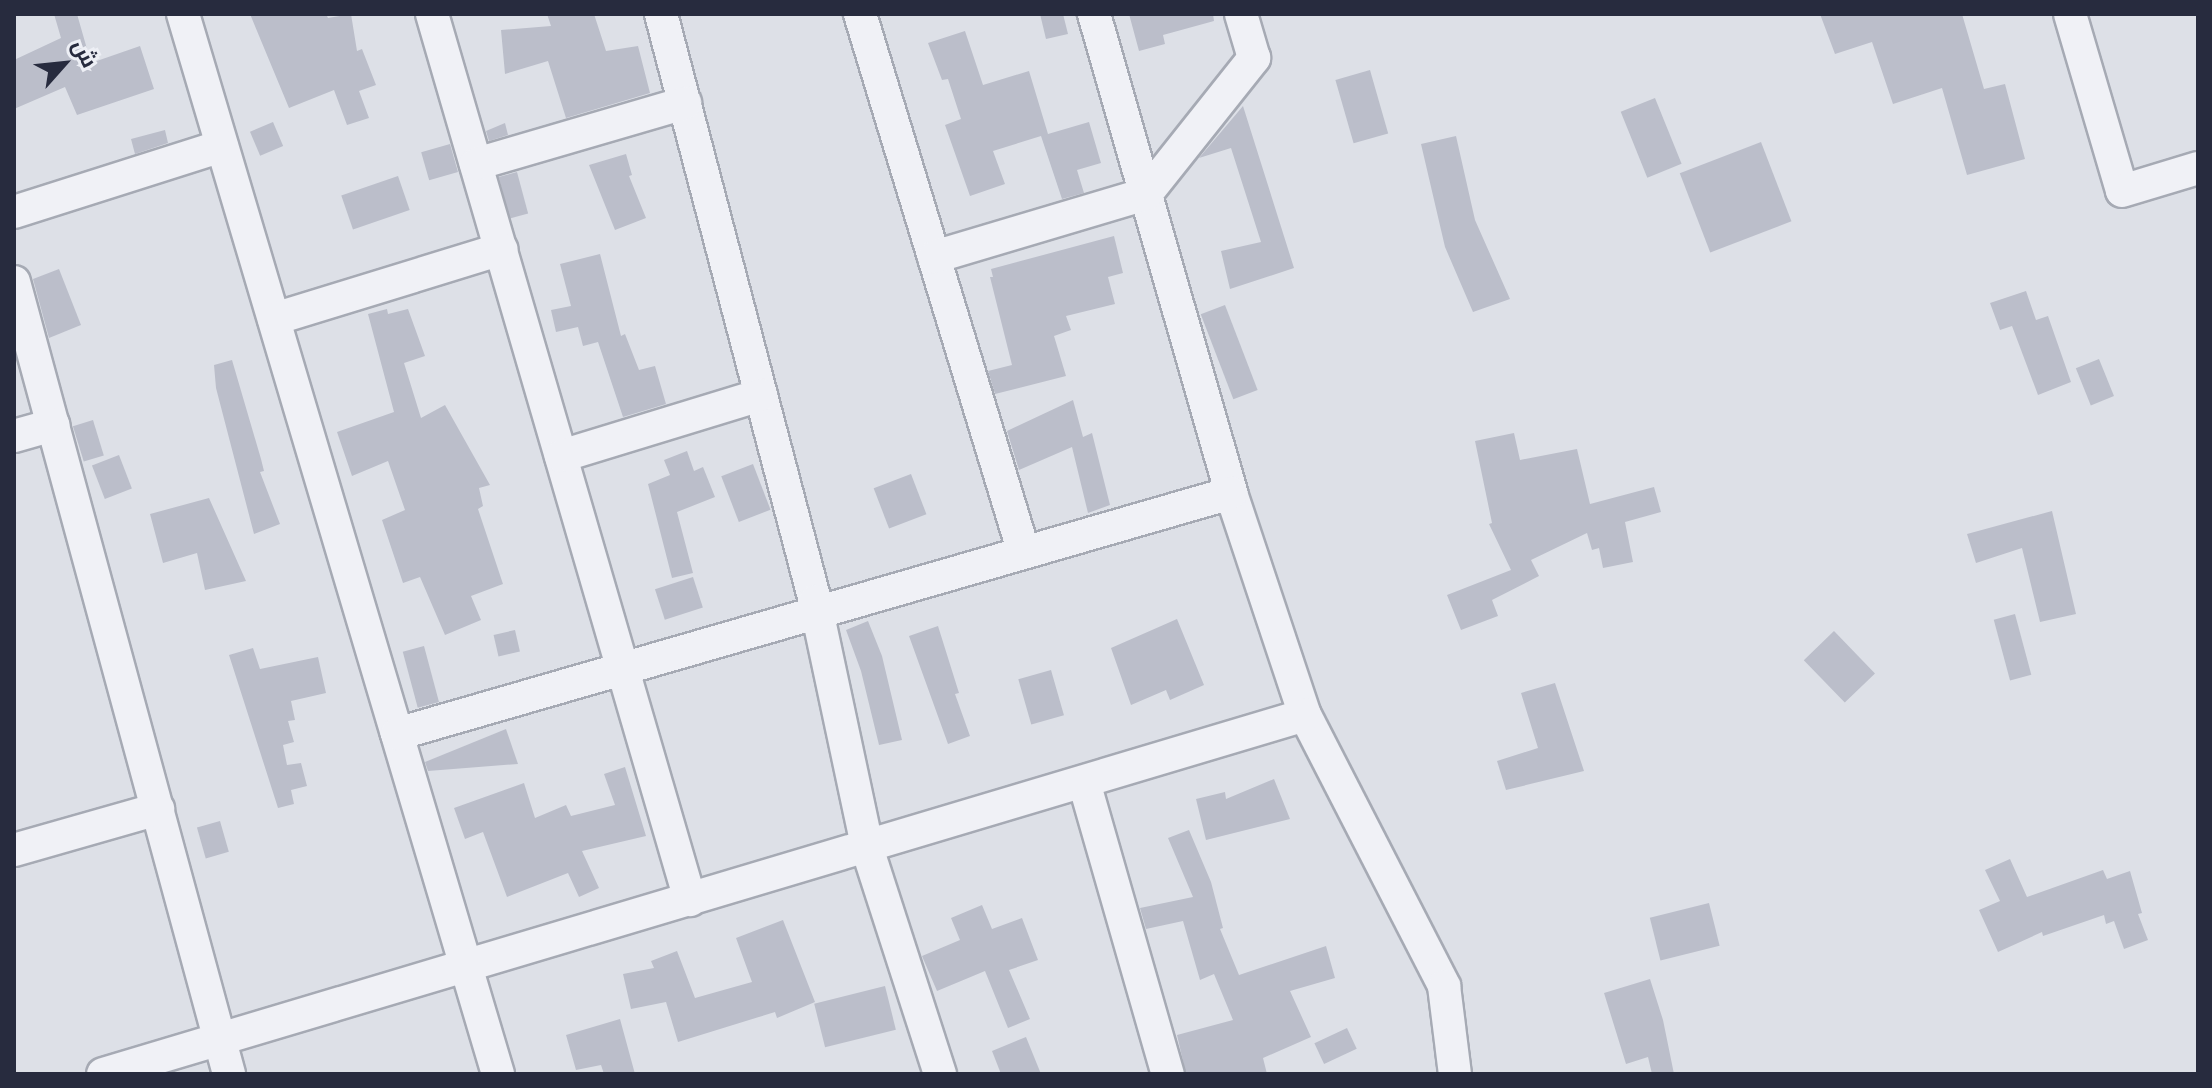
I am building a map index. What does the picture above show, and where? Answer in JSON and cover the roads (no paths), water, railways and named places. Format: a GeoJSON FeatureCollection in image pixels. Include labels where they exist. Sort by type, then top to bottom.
{"type":"FeatureCollection","features":[{"type":"Feature","properties":{"kind":"street"},"geometry":{"type":"LineString","coordinates":[[183,14],[498,1074]]}},
{"type":"Feature","properties":{"kind":"street"},"geometry":{"type":"LineString","coordinates":[[432,14],[690,900]]}},
{"type":"Feature","properties":{"kind":"street"},"geometry":{"type":"LineString","coordinates":[[860,14],[1024,553]]}},
{"type":"Feature","properties":{"kind":"street"},"geometry":{"type":"LineString","coordinates":[[1094,14],[1231,493],[1305,715],[1444,986],[1455,1074]]}},
{"type":"Feature","properties":{"kind":"street"},"geometry":{"type":"LineString","coordinates":[[934,257],[1146,194],[1254,58],[1241,14]]}},
{"type":"Feature","properties":{"kind":"street"},"geometry":{"type":"LineString","coordinates":[[2070,14],[2122,191],[2198,168]]}},
{"type":"Feature","properties":{"kind":"street"},"geometry":{"type":"LineString","coordinates":[[669,16],[685,103],[818,613],[868,847],[940,1074]]}},
{"type":"Feature","properties":{"kind":"street"},"geometry":{"type":"LineString","coordinates":[[476,164],[685,103]]}},
{"type":"Feature","properties":{"kind":"street"},"geometry":{"type":"LineString","coordinates":[[14,212],[222,146]]}},
{"type":"Feature","properties":{"kind":"street"},"geometry":{"type":"LineString","coordinates":[[274,319],[501,249]]}},
{"type":"Feature","properties":{"kind":"street"},"geometry":{"type":"LineString","coordinates":[[14,282],[229,1074]]}},
{"type":"Feature","properties":{"kind":"street"},"geometry":{"type":"LineString","coordinates":[[561,456],[761,395]]}},
{"type":"Feature","properties":{"kind":"street"},"geometry":{"type":"LineString","coordinates":[[14,436],[53,425]]}},
{"type":"Feature","properties":{"kind":"street"},"geometry":{"type":"LineString","coordinates":[[397,734],[1231,493]]}},
{"type":"Feature","properties":{"kind":"street"},"geometry":{"type":"LineString","coordinates":[[103,1074],[1305,715]]}},
{"type":"Feature","properties":{"kind":"street"},"geometry":{"type":"LineString","coordinates":[[1084,782],[1168,1074]]}},
{"type":"Feature","properties":{"kind":"street"},"geometry":{"type":"LineString","coordinates":[[14,850],[158,809]]}}]}
